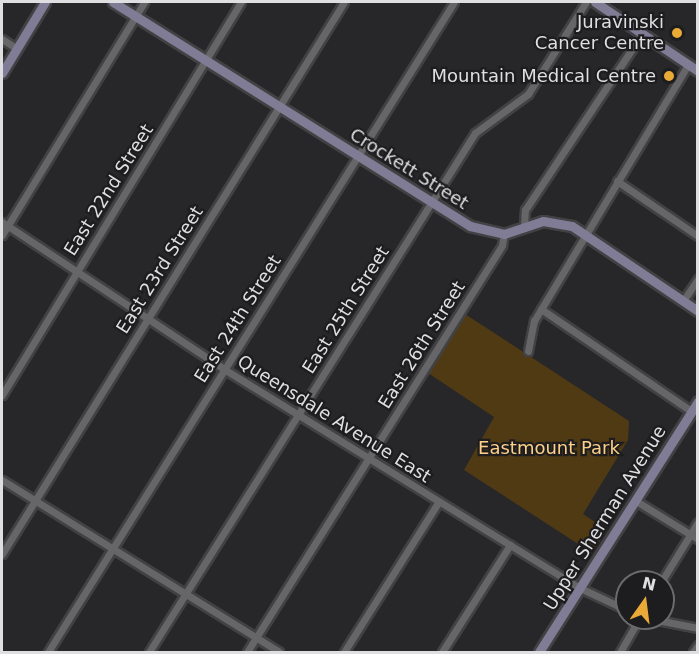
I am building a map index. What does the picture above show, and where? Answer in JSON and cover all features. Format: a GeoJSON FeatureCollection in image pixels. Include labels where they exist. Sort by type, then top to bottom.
{"type":"FeatureCollection","features":[{"type":"Feature","properties":{"kind":"street"},"geometry":{"type":"LineString","coordinates":[[2,73],[45,2]]}},
{"type":"Feature","properties":{"kind":"street","name":"Crockett Street"},"geometry":{"type":"LineString","coordinates":[[113,2],[278,108],[480,231],[504,234]]}},
{"type":"Feature","properties":{"kind":"street"},"geometry":{"type":"LineString","coordinates":[[2,235],[4,224],[144,2]]}},
{"type":"Feature","properties":{"kind":"street","name":"East 22nd Street"},"geometry":{"type":"LineString","coordinates":[[2,394],[241,2]]}},
{"type":"Feature","properties":{"kind":"street","name":"East 23rd Street"},"geometry":{"type":"LineString","coordinates":[[2,554],[344,2]]}},
{"type":"Feature","properties":{"kind":"street","name":"East 24th Street"},"geometry":{"type":"LineString","coordinates":[[48,652],[454,2]]}},
{"type":"Feature","properties":{"kind":"street","name":"East 25th Street"},"geometry":{"type":"LineString","coordinates":[[148,652],[482,124],[528,94],[586,2]]}},
{"type":"Feature","properties":{"kind":"street"},"geometry":{"type":"LineString","coordinates":[[595,2],[698,71]]}},
{"type":"Feature","properties":{"kind":"street"},"geometry":{"type":"LineString","coordinates":[[524,227],[525,210],[642,34]]}},
{"type":"Feature","properties":{"kind":"street"},"geometry":{"type":"LineString","coordinates":[[2,39],[16,48]]}},
{"type":"Feature","properties":{"kind":"street"},"geometry":{"type":"LineString","coordinates":[[528,351],[531,327],[541,309],[688,65]]}},
{"type":"Feature","properties":{"kind":"street"},"geometry":{"type":"LineString","coordinates":[[617,181],[698,236]]}},
{"type":"Feature","properties":{"kind":"street"},"geometry":{"type":"LineString","coordinates":[[504,234],[524,227],[556,221],[585,235],[698,311]]}},
{"type":"Feature","properties":{"kind":"street","name":"Queensdale Avenue East"},"geometry":{"type":"LineString","coordinates":[[4,224],[146,320],[224,369],[580,588],[615,604]]}},
{"type":"Feature","properties":{"kind":"street","name":"East 26th Street"},"geometry":{"type":"LineString","coordinates":[[247,652],[502,245],[504,234]]}},
{"type":"Feature","properties":{"kind":"street"},"geometry":{"type":"LineString","coordinates":[[683,301],[698,279]]}},
{"type":"Feature","properties":{"kind":"street"},"geometry":{"type":"LineString","coordinates":[[541,309],[691,411]]}},
{"type":"Feature","properties":{"kind":"street","name":"Upper Sherman Avenue"},"geometry":{"type":"LineString","coordinates":[[539,652],[698,401]]}},
{"type":"Feature","properties":{"kind":"street"},"geometry":{"type":"LineString","coordinates":[[2,480],[279,652]]}},
{"type":"Feature","properties":{"kind":"street"},"geometry":{"type":"LineString","coordinates":[[344,652],[439,501]]}},
{"type":"Feature","properties":{"kind":"street"},"geometry":{"type":"LineString","coordinates":[[636,501],[698,539]]}},
{"type":"Feature","properties":{"kind":"street"},"geometry":{"type":"LineString","coordinates":[[668,570],[698,522]]}},
{"type":"Feature","properties":{"kind":"street"},"geometry":{"type":"LineString","coordinates":[[442,652],[510,545]]}},
{"type":"Feature","properties":{"kind":"street"},"geometry":{"type":"LineString","coordinates":[[675,623],[698,628]]}},
{"type":"Feature","properties":{"kind":"street"},"geometry":{"type":"LineString","coordinates":[[620,652],[633,630]]}},
{"type":"Feature","properties":{"kind":"street"},"geometry":{"type":"LineString","coordinates":[[693,652],[698,645]]}},
{"type":"Feature","properties":{"kind":"green space","name":"Eastmount Park"},"geometry":{"type":"Polygon","coordinates":[[[465,314],[629,421],[628,440],[583,514],[607,530],[592,553],[464,470],[494,417],[428,373],[465,314]]]}},
{"type":"Feature","properties":{"kind":"place","name":"Juravinski Cancer Centre"},"geometry":{"type":"Point","coordinates":[677,33]}},
{"type":"Feature","properties":{"kind":"place","name":"Mountain Medical Centre"},"geometry":{"type":"Point","coordinates":[669,76]}}]}
